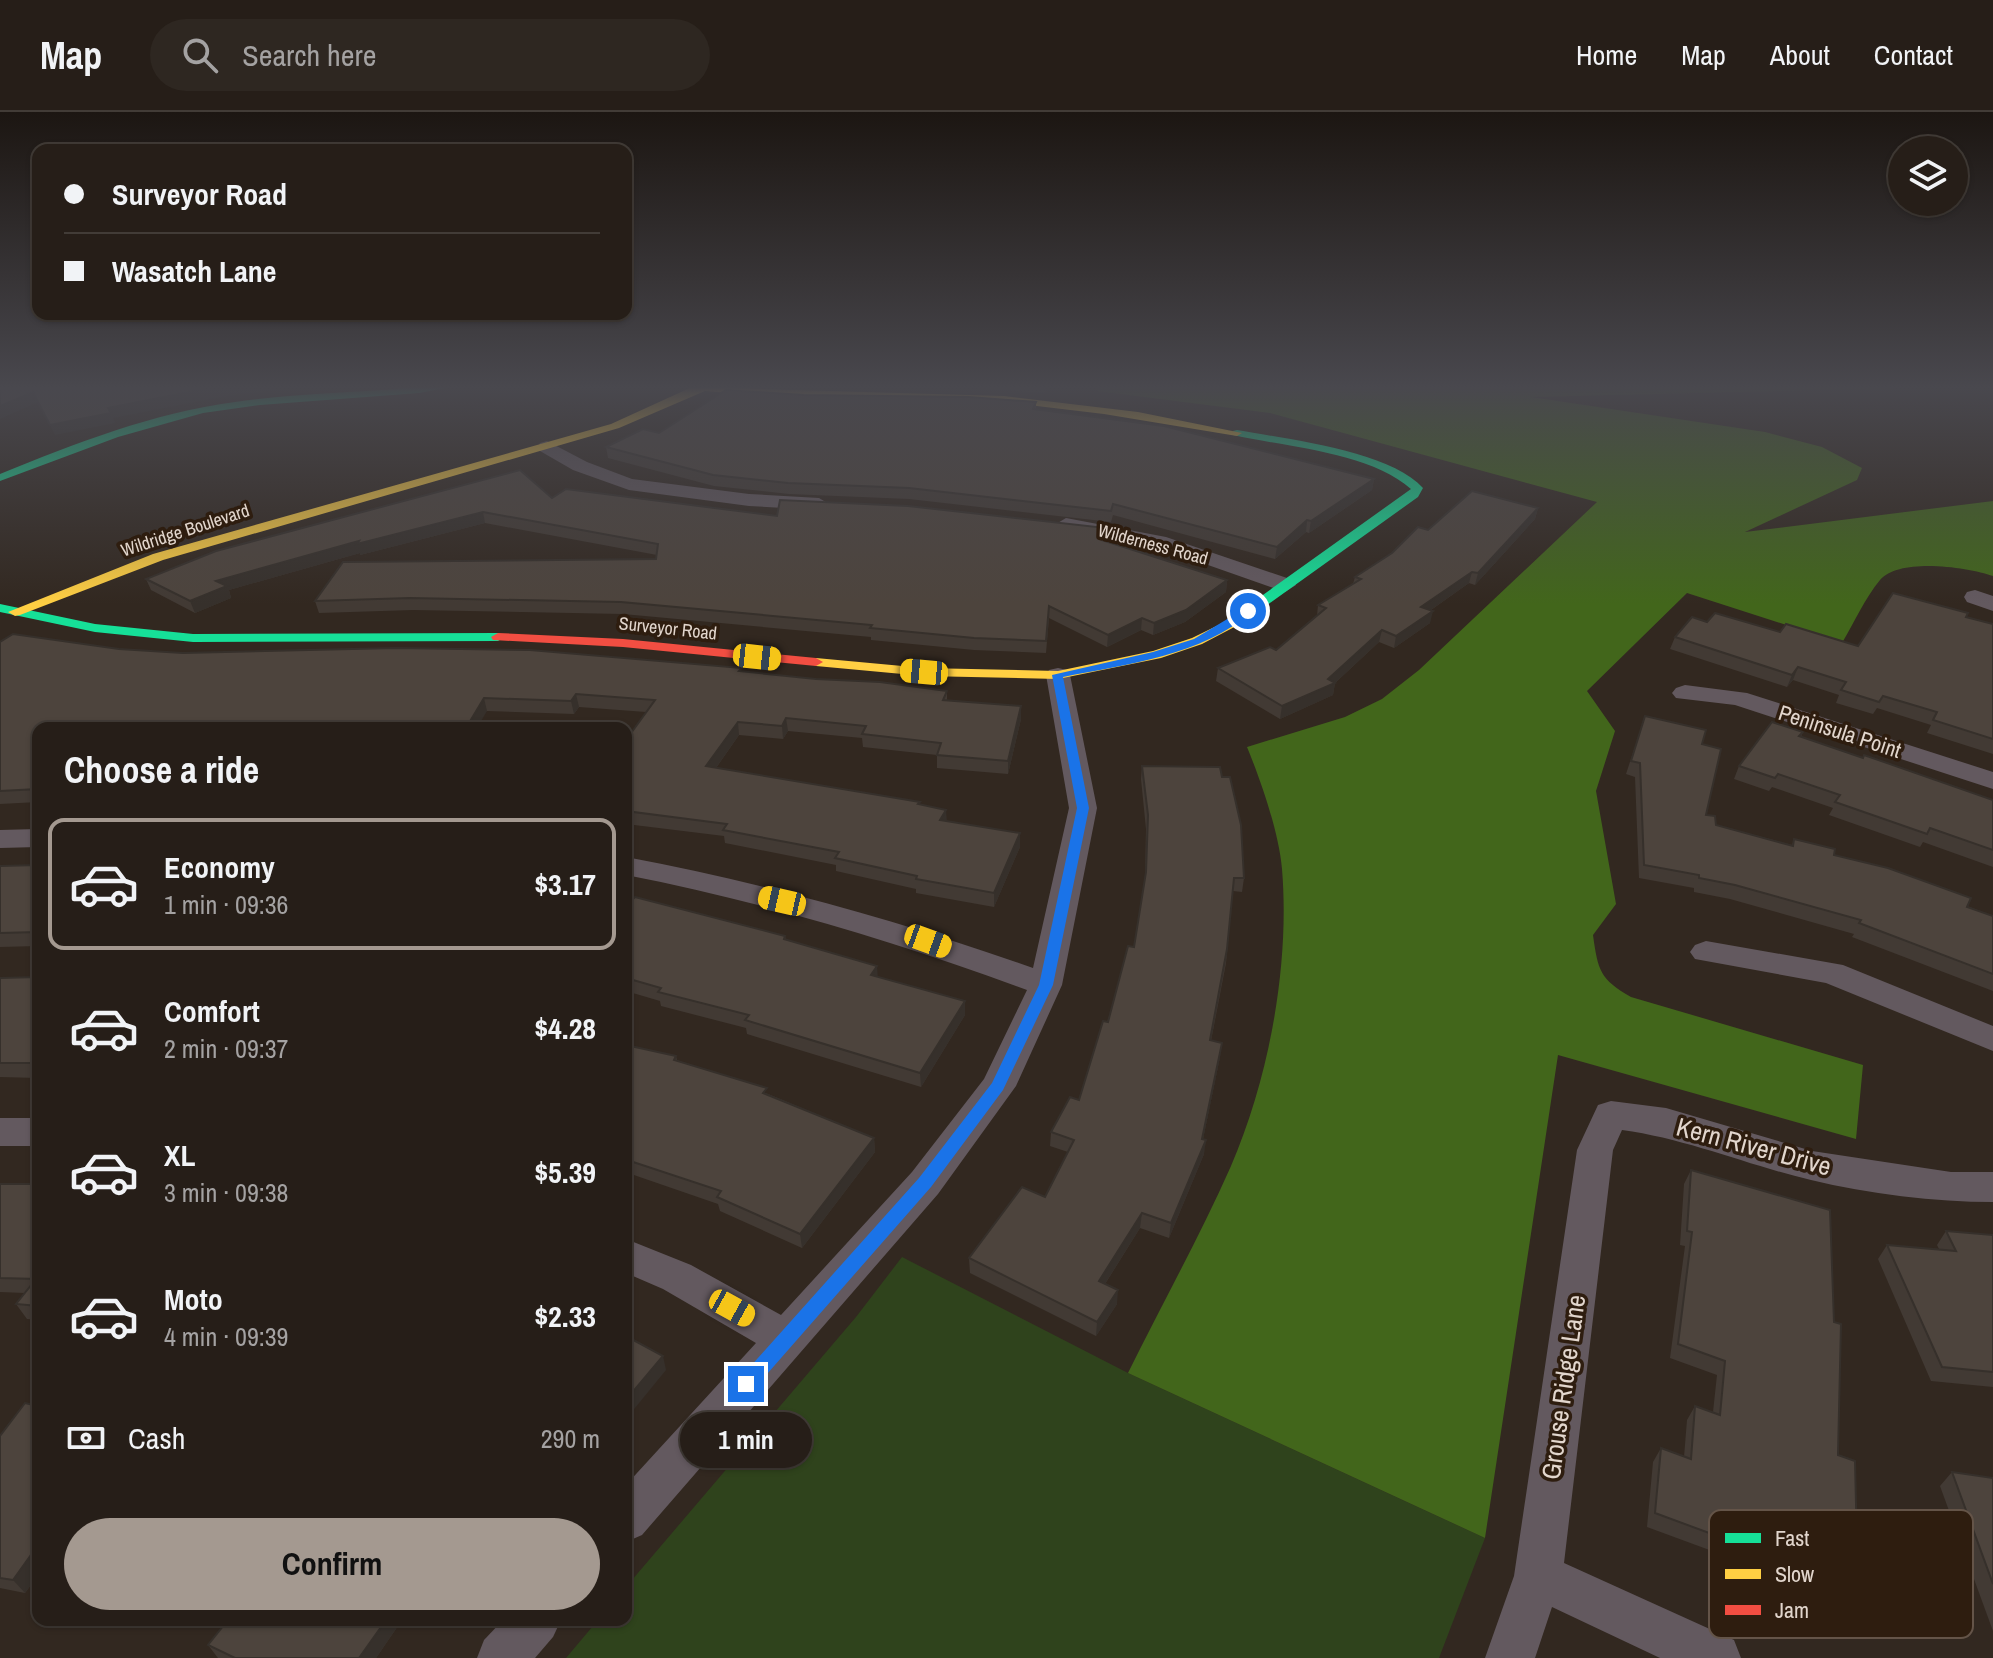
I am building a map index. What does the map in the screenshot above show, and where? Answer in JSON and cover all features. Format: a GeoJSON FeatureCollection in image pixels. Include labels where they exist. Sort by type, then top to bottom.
{"type":"FeatureCollection","features":[{"type":"Feature","properties":{"kind":"street"},"geometry":{"type":"LineString","coordinates":[[6,472],[44,459]]}},
{"type":"Feature","properties":{"kind":"street","name":"Wildridge Boulevard"},"geometry":{"type":"LineString","coordinates":[[5,613],[158,557],[504,459]]}},
{"type":"Feature","properties":{"kind":"street"},"geometry":{"type":"LineString","coordinates":[[568,459],[629,484],[749,500],[835,505]]}},
{"type":"Feature","properties":{"kind":"street","name":"Surveyor Road"},"geometry":{"type":"LineString","coordinates":[[5,613],[95,628],[193,638],[482,636],[623,643],[924,672],[1058,675],[1156,655],[1197,641],[1229,625],[1414,494],[1417,488],[1415,481],[1403,473],[1347,459]]}},
{"type":"Feature","properties":{"kind":"street","name":"Wilderness Road"},"geometry":{"type":"LineString","coordinates":[[1051,523],[1159,541],[1285,585]]}},
{"type":"Feature","properties":{"kind":"street"},"geometry":{"type":"LineString","coordinates":[[632,1512],[925,1183],[998,1086],[1046,985],[1083,808],[1058,675]]}},
{"type":"Feature","properties":{"kind":"street","name":"Peninsula Point"},"geometry":{"type":"LineString","coordinates":[[1685,693],[1738,698],[1993,781]]}},
{"type":"Feature","properties":{"kind":"street"},"geometry":{"type":"LineString","coordinates":[[0,839],[32,838]]}},
{"type":"Feature","properties":{"kind":"street"},"geometry":{"type":"LineString","coordinates":[[632,867],[831,913],[928,941],[1046,985]]}},
{"type":"Feature","properties":{"kind":"street"},"geometry":{"type":"LineString","coordinates":[[1706,952],[1832,973],[1993,1039]]}},
{"type":"Feature","properties":{"kind":"street","name":"Kern River Drive"},"geometry":{"type":"LineString","coordinates":[[1611,1115],[1666,1122],[1812,1166],[1951,1187],[1993,1187]]}},
{"type":"Feature","properties":{"kind":"street","name":"Grouse Ridge Lane"},"geometry":{"type":"LineString","coordinates":[[1510,1658],[1538,1576],[1595,1150],[1611,1115]]}},
{"type":"Feature","properties":{"kind":"street"},"geometry":{"type":"LineString","coordinates":[[0,1132],[32,1132]]}},
{"type":"Feature","properties":{"kind":"street"},"geometry":{"type":"LineString","coordinates":[[632,1258],[677,1277],[786,1339]]}},
{"type":"Feature","properties":{"kind":"street"},"geometry":{"type":"LineString","coordinates":[[1538,1576],[1716,1658]]}},
{"type":"Feature","properties":{"kind":"street"},"geometry":{"type":"LineString","coordinates":[[502,1658],[531,1626]]}},
{"type":"Feature","properties":{"kind":"green space"},"geometry":{"type":"Polygon","coordinates":[[[1440,459],[1845,459],[1862,468],[1857,480],[1745,532],[1993,501],[1993,576],[1934,566],[1902,568],[1889,573],[1869,595],[1842,643],[1687,593],[1587,691],[1615,731],[1596,791],[1616,904],[1593,935],[1602,973],[1631,997],[1863,1065],[1856,1139],[1558,1055],[1485,1538],[1128,1373],[1231,1166],[1256,1096],[1274,1020],[1283,944],[1282,869],[1269,807],[1247,747],[1345,717],[1382,699],[1419,670],[1597,502],[1440,459]]]}},
{"type":"Feature","properties":{"kind":"green space"},"geometry":{"type":"Polygon","coordinates":[[[902,1257],[1128,1373],[1485,1538],[1439,1658],[566,1658],[593,1626],[632,1626],[632,1580],[856,1317],[902,1257]]]}},
{"type":"Feature","properties":{"kind":"building"},"geometry":{"type":"Polygon","coordinates":[[[652,459],[1295,459],[1374,479],[1311,521],[1307,520],[1277,547],[1113,504],[1111,511],[909,488],[788,483],[713,475],[652,459]]]}},
{"type":"Feature","properties":{"kind":"building"},"geometry":{"type":"Polygon","coordinates":[[[520,470],[552,498],[566,489],[777,516],[780,500],[908,506],[1106,528],[1102,540],[1227,580],[1186,610],[1154,623],[1142,618],[1108,635],[1049,606],[1046,641],[974,638],[870,628],[872,625],[621,602],[410,598],[315,601],[343,562],[656,559],[658,544],[483,512],[357,544],[359,541],[216,581],[227,586],[190,601],[146,579],[216,551],[520,470]]]}},
{"type":"Feature","properties":{"kind":"building"},"geometry":{"type":"Polygon","coordinates":[[[1472,491],[1538,508],[1478,573],[1472,572],[1421,607],[1433,611],[1396,636],[1382,630],[1328,679],[1335,683],[1282,706],[1218,668],[1270,647],[1276,650],[1326,608],[1318,605],[1361,579],[1355,577],[1392,553],[1418,527],[1428,530],[1472,491]]]}},
{"type":"Feature","properties":{"kind":"building"},"geometry":{"type":"Polygon","coordinates":[[[1893,593],[1968,613],[1966,617],[1993,624],[1993,739],[1933,720],[1937,712],[1883,696],[1879,702],[1841,690],[1846,682],[1798,667],[1792,675],[1675,637],[1692,617],[1707,622],[1715,613],[1780,632],[1786,624],[1858,646],[1893,593]]]}},
{"type":"Feature","properties":{"kind":"building"},"geometry":{"type":"Polygon","coordinates":[[[13,634],[119,649],[183,653],[396,648],[530,650],[742,668],[739,671],[880,682],[947,691],[943,700],[1021,706],[1008,761],[937,755],[941,743],[862,734],[866,726],[786,718],[782,726],[738,722],[706,766],[920,802],[918,804],[946,810],[940,820],[1020,833],[994,893],[916,879],[917,876],[835,858],[839,852],[723,830],[727,824],[632,812],[632,732],[655,700],[576,694],[571,701],[484,698],[470,722],[32,722],[32,789],[0,791],[0,642],[13,634]]]}},
{"type":"Feature","properties":{"kind":"building"},"geometry":{"type":"Polygon","coordinates":[[[1645,716],[1706,730],[1702,744],[1721,749],[1706,815],[1715,816],[1716,825],[1793,846],[1794,839],[1835,849],[1834,855],[1888,868],[1971,898],[1967,907],[1993,916],[1993,974],[1859,923],[1861,920],[1699,878],[1699,875],[1644,865],[1640,763],[1631,761],[1645,716]]]}},
{"type":"Feature","properties":{"kind":"building"},"geometry":{"type":"Polygon","coordinates":[[[1772,722],[1803,732],[1799,736],[1993,800],[1993,850],[1930,828],[1927,834],[1835,802],[1840,795],[1778,774],[1775,778],[1739,766],[1772,722]]]}},
{"type":"Feature","properties":{"kind":"building"},"geometry":{"type":"Polygon","coordinates":[[[1142,766],[1220,767],[1222,777],[1230,777],[1241,825],[1244,878],[1234,878],[1227,949],[1210,1040],[1222,1043],[1202,1139],[1206,1140],[1171,1223],[1142,1213],[1099,1281],[1118,1290],[1097,1322],[969,1258],[1022,1187],[1045,1197],[1074,1140],[1051,1132],[1070,1097],[1079,1100],[1103,1021],[1108,1022],[1128,946],[1134,947],[1146,872],[1148,815],[1142,766]]]}},
{"type":"Feature","properties":{"kind":"building"},"geometry":{"type":"Polygon","coordinates":[[[32,865],[32,932],[0,933],[0,866],[32,865]]]}},
{"type":"Feature","properties":{"kind":"building"},"geometry":{"type":"Polygon","coordinates":[[[635,897],[785,936],[784,939],[877,966],[871,975],[965,1001],[920,1073],[745,1020],[749,1015],[658,992],[661,988],[632,980],[635,897]]]}},
{"type":"Feature","properties":{"kind":"building"},"geometry":{"type":"Polygon","coordinates":[[[32,977],[32,1063],[0,1063],[0,978],[32,977]]]}},
{"type":"Feature","properties":{"kind":"building"},"geometry":{"type":"Polygon","coordinates":[[[632,1046],[676,1056],[674,1060],[767,1088],[763,1093],[874,1138],[800,1234],[717,1197],[721,1191],[632,1162],[632,1046]]]}},
{"type":"Feature","properties":{"kind":"building"},"geometry":{"type":"Polygon","coordinates":[[[1691,1170],[1830,1210],[1834,1322],[1841,1324],[1838,1455],[1855,1461],[1856,1510],[1709,1510],[1709,1533],[1655,1513],[1661,1448],[1691,1459],[1695,1406],[1720,1415],[1725,1361],[1678,1344],[1692,1232],[1687,1231],[1691,1170]]]}},
{"type":"Feature","properties":{"kind":"building"},"geometry":{"type":"Polygon","coordinates":[[[0,1184],[32,1184],[32,1279],[0,1278],[0,1184]]]}},
{"type":"Feature","properties":{"kind":"building"},"geometry":{"type":"Polygon","coordinates":[[[1946,1231],[1993,1235],[1993,1372],[1942,1367],[1887,1245],[1956,1251],[1946,1231]]]}},
{"type":"Feature","properties":{"kind":"building"},"geometry":{"type":"Polygon","coordinates":[[[32,1284],[32,1305],[16,1304],[32,1284]]]}},
{"type":"Feature","properties":{"kind":"building"},"geometry":{"type":"Polygon","coordinates":[[[632,1339],[663,1356],[632,1393],[632,1339]]]}},
{"type":"Feature","properties":{"kind":"building"},"geometry":{"type":"Polygon","coordinates":[[[25,1403],[32,1405],[32,1553],[13,1580],[0,1578],[0,1436],[25,1403]]]}},
{"type":"Feature","properties":{"kind":"building"},"geometry":{"type":"Polygon","coordinates":[[[1952,1472],[1993,1478],[1993,1584],[1973,1529],[1973,1510],[1966,1510],[1952,1472]]]}},
{"type":"Feature","properties":{"kind":"building"},"geometry":{"type":"Polygon","coordinates":[[[223,1626],[382,1626],[359,1658],[235,1658],[208,1645],[223,1626]]]}},
{"type":"Feature","properties":{"kind":"traffic: fast"},"geometry":{"type":"LineString","coordinates":[[0,478],[47,459]]}},
{"type":"Feature","properties":{"kind":"traffic: fast"},"geometry":{"type":"LineString","coordinates":[[1237,620],[1414,494],[1417,488],[1406,478],[1359,459]]}},
{"type":"Feature","properties":{"kind":"traffic: fast"},"geometry":{"type":"LineString","coordinates":[[0,608],[95,628],[193,638],[498,637]]}},
{"type":"Feature","properties":{"kind":"traffic: slow"},"geometry":{"type":"LineString","coordinates":[[15,612],[158,557],[499,459]]}},
{"type":"Feature","properties":{"kind":"traffic: slow"},"geometry":{"type":"LineString","coordinates":[[816,662],[924,672],[1058,675],[1156,655],[1197,641],[1237,620]]}},
{"type":"Feature","properties":{"kind":"traffic: jam"},"geometry":{"type":"LineString","coordinates":[[498,637],[623,643],[816,662]]}},
{"type":"Feature","properties":{"kind":"route"},"geometry":{"type":"LineString","coordinates":[[746,1384],[925,1183],[998,1086],[1046,985],[1083,808],[1058,675],[1156,655],[1197,641],[1229,625],[1248,611]]}}]}
